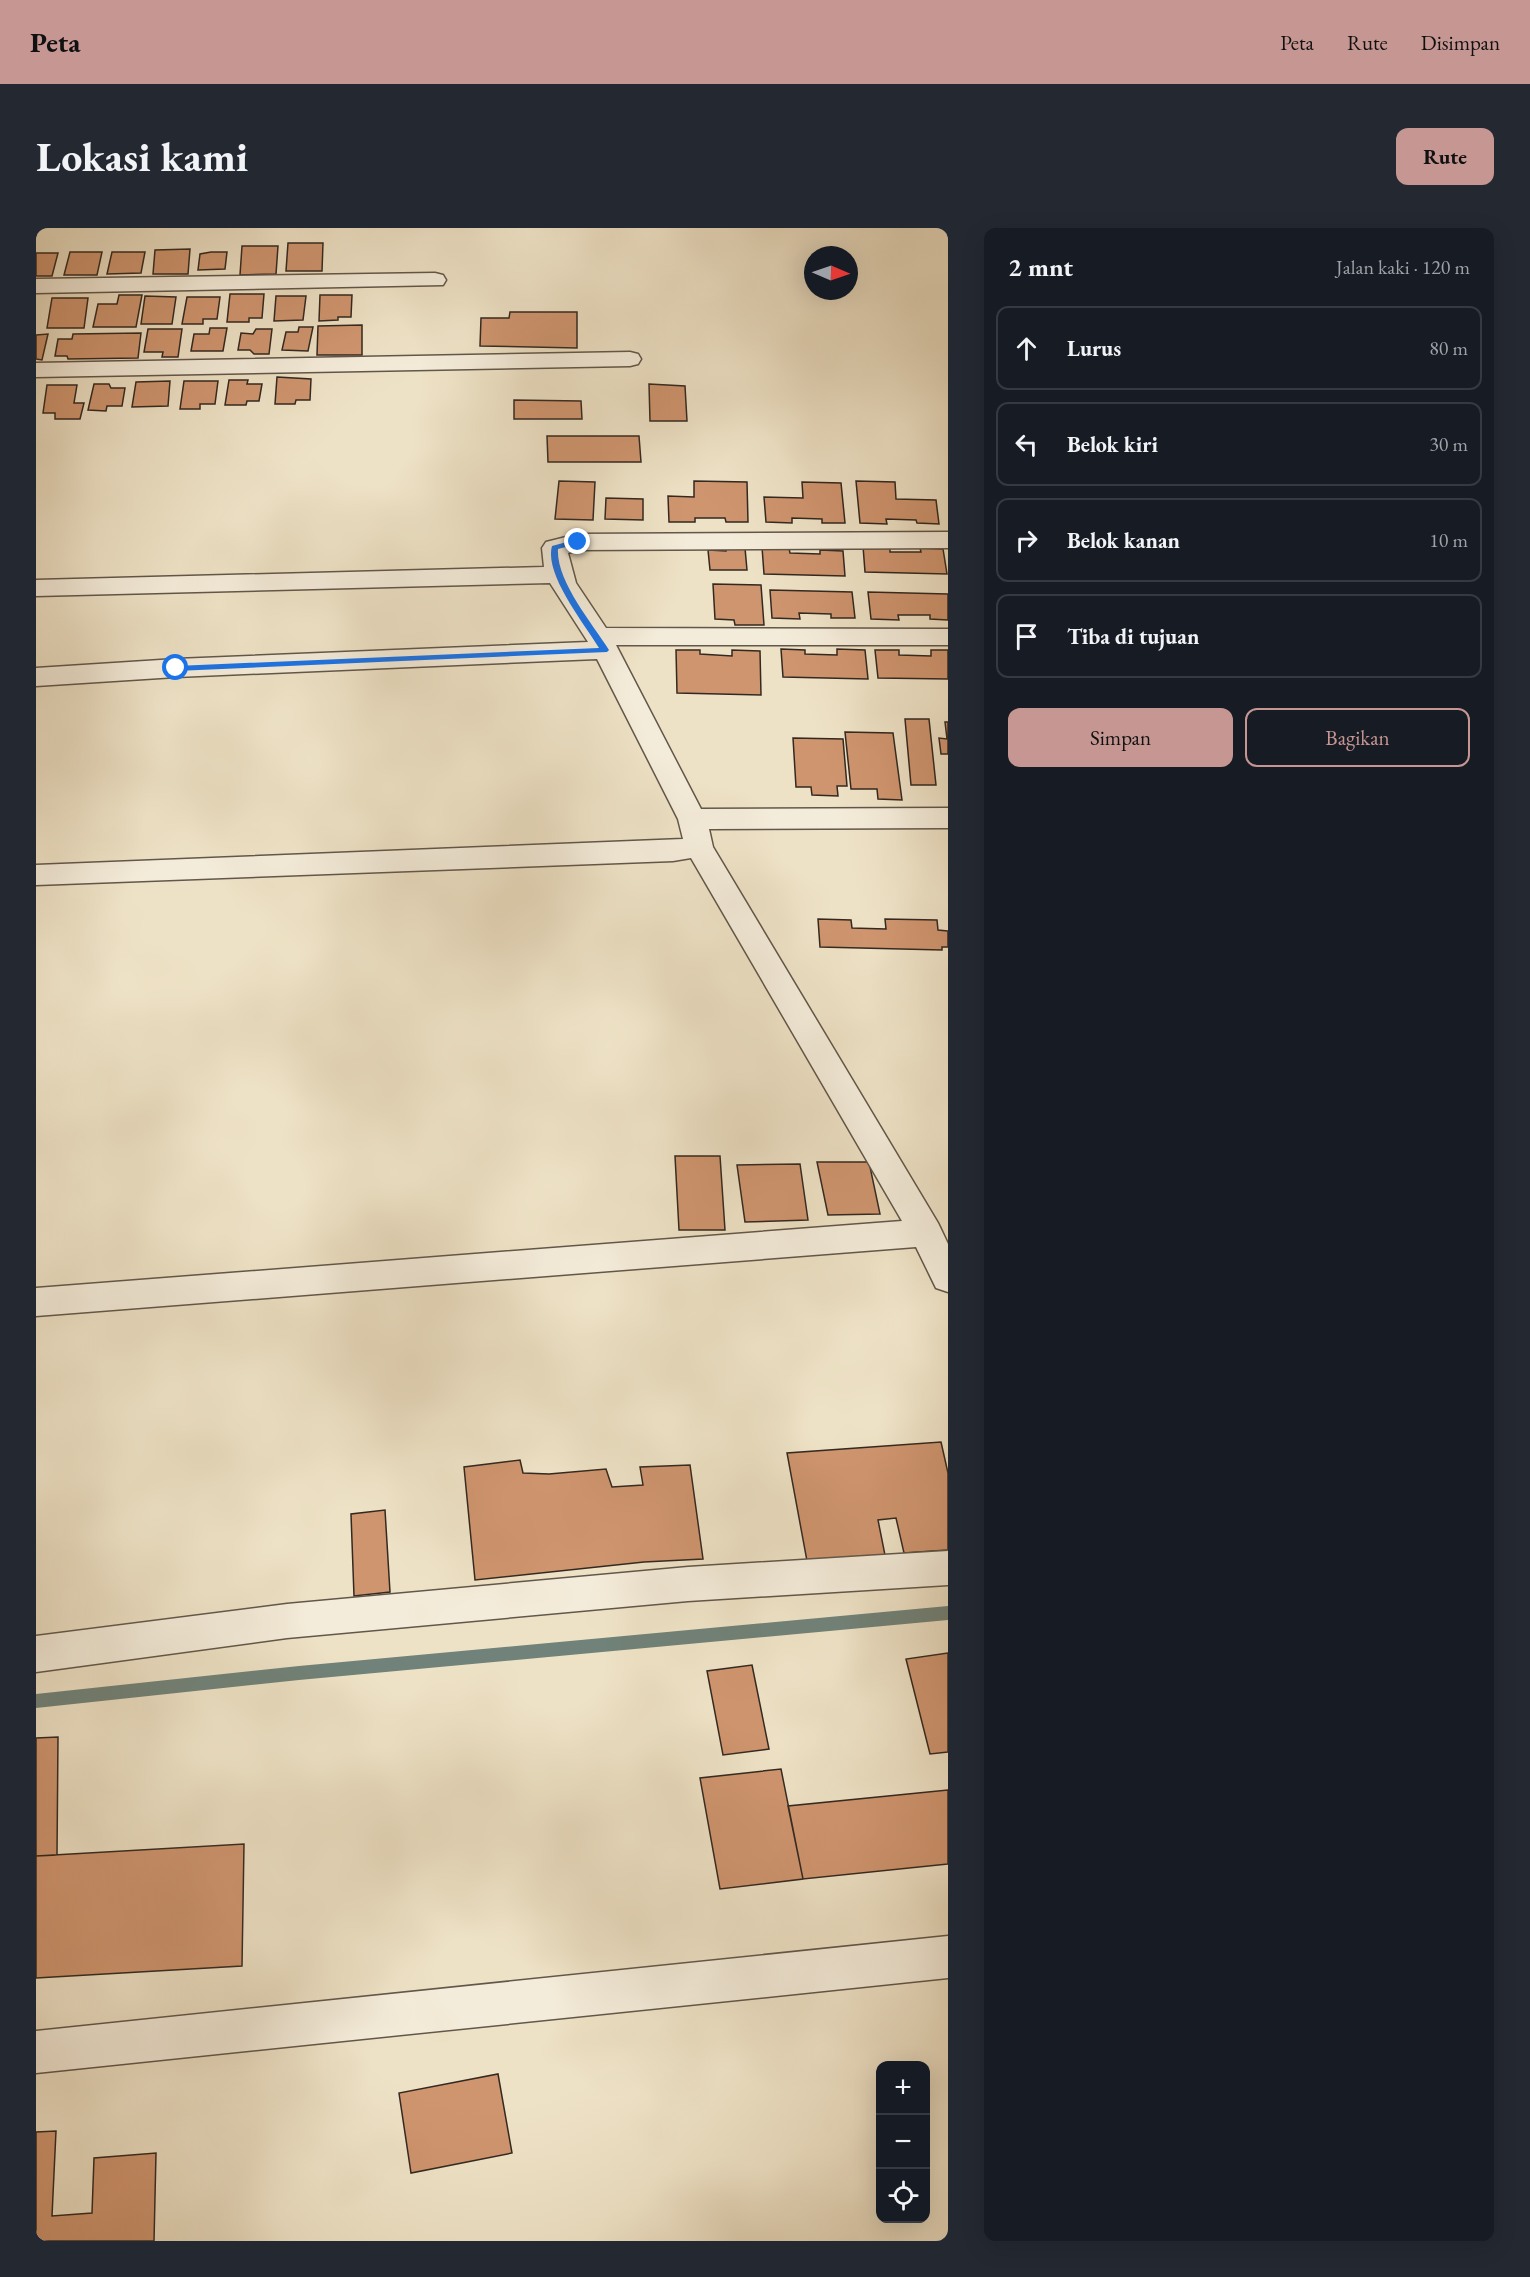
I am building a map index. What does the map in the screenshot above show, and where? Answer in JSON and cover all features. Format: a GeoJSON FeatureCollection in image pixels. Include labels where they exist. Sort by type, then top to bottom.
{"type":"FeatureCollection","features":[{"type":"Feature","properties":{"kind":"street"},"geometry":{"type":"LineString","coordinates":[[36,286],[435,280]]}},
{"type":"Feature","properties":{"kind":"street"},"geometry":{"type":"LineString","coordinates":[[36,370],[630,359]]}},
{"type":"Feature","properties":{"kind":"street"},"geometry":{"type":"LineString","coordinates":[[948,540],[578,542],[555,548],[554,560],[558,575],[601,643],[695,833],[926,1233],[948,1278]]}},
{"type":"Feature","properties":{"kind":"street"},"geometry":{"type":"LineString","coordinates":[[36,588],[558,575]]}},
{"type":"Feature","properties":{"kind":"street"},"geometry":{"type":"LineString","coordinates":[[36,677],[601,643],[948,637]]}},
{"type":"Feature","properties":{"kind":"street"},"geometry":{"type":"LineString","coordinates":[[36,874],[673,851],[695,833],[948,818]]}},
{"type":"Feature","properties":{"kind":"street"},"geometry":{"type":"LineString","coordinates":[[36,1302],[926,1233]]}},
{"type":"Feature","properties":{"kind":"street"},"geometry":{"type":"LineString","coordinates":[[36,1654],[299,1620],[688,1584],[948,1568]]}},
{"type":"Feature","properties":{"kind":"street"},"geometry":{"type":"LineString","coordinates":[[36,2052],[948,1957]]}},
{"type":"Feature","properties":{"kind":"building"},"geometry":{"type":"Polygon","coordinates":[[[288,243],[323,243],[322,271],[286,271],[288,243]]]}},
{"type":"Feature","properties":{"kind":"building"},"geometry":{"type":"Polygon","coordinates":[[[242,246],[278,246],[276,274],[240,275],[242,246]]]}},
{"type":"Feature","properties":{"kind":"building"},"geometry":{"type":"Polygon","coordinates":[[[190,249],[188,274],[153,274],[155,250],[190,249]]]}},
{"type":"Feature","properties":{"kind":"building"},"geometry":{"type":"Polygon","coordinates":[[[70,252],[102,252],[97,275],[64,275],[70,252]]]}},
{"type":"Feature","properties":{"kind":"building"},"geometry":{"type":"Polygon","coordinates":[[[112,252],[145,252],[141,273],[107,274],[112,252]]]}},
{"type":"Feature","properties":{"kind":"building"},"geometry":{"type":"Polygon","coordinates":[[[227,252],[225,269],[198,270],[200,254],[227,252]]]}},
{"type":"Feature","properties":{"kind":"building"},"geometry":{"type":"Polygon","coordinates":[[[36,253],[58,253],[52,276],[36,276],[36,253]]]}},
{"type":"Feature","properties":{"kind":"building"},"geometry":{"type":"Polygon","coordinates":[[[230,294],[264,294],[262,318],[249,318],[249,322],[227,322],[230,294]]]}},
{"type":"Feature","properties":{"kind":"building"},"geometry":{"type":"Polygon","coordinates":[[[119,295],[142,295],[136,327],[93,327],[98,304],[117,304],[119,295]]]}},
{"type":"Feature","properties":{"kind":"building"},"geometry":{"type":"Polygon","coordinates":[[[320,295],[352,295],[351,317],[319,321],[320,295]]]}},
{"type":"Feature","properties":{"kind":"building"},"geometry":{"type":"Polygon","coordinates":[[[145,296],[176,297],[172,324],[141,324],[145,296]]]}},
{"type":"Feature","properties":{"kind":"building"},"geometry":{"type":"Polygon","coordinates":[[[276,296],[306,296],[303,320],[274,321],[276,296]]]}},
{"type":"Feature","properties":{"kind":"building"},"geometry":{"type":"Polygon","coordinates":[[[187,297],[220,297],[217,319],[203,319],[203,324],[182,324],[187,297]]]}},
{"type":"Feature","properties":{"kind":"building"},"geometry":{"type":"Polygon","coordinates":[[[52,298],[88,298],[84,328],[47,328],[52,298]]]}},
{"type":"Feature","properties":{"kind":"building"},"geometry":{"type":"Polygon","coordinates":[[[510,312],[577,312],[577,348],[480,346],[481,318],[509,318],[510,312]]]}},
{"type":"Feature","properties":{"kind":"building"},"geometry":{"type":"Polygon","coordinates":[[[362,325],[362,355],[317,355],[318,326],[362,325]]]}},
{"type":"Feature","properties":{"kind":"building"},"geometry":{"type":"Polygon","coordinates":[[[299,327],[313,327],[308,351],[282,350],[286,332],[298,332],[299,327]]]}},
{"type":"Feature","properties":{"kind":"building"},"geometry":{"type":"Polygon","coordinates":[[[210,328],[227,328],[223,351],[191,351],[194,334],[209,334],[210,328]]]}},
{"type":"Feature","properties":{"kind":"building"},"geometry":{"type":"Polygon","coordinates":[[[148,329],[182,329],[178,357],[162,357],[163,352],[144,352],[148,329]]]}},
{"type":"Feature","properties":{"kind":"building"},"geometry":{"type":"Polygon","coordinates":[[[256,329],[272,329],[269,354],[254,354],[250,350],[238,350],[241,333],[253,334],[256,329]]]}},
{"type":"Feature","properties":{"kind":"building"},"geometry":{"type":"Polygon","coordinates":[[[141,333],[138,358],[68,359],[67,356],[55,356],[58,339],[72,339],[73,334],[141,333]]]}},
{"type":"Feature","properties":{"kind":"building"},"geometry":{"type":"Polygon","coordinates":[[[48,334],[42,360],[36,359],[36,335],[48,334]]]}},
{"type":"Feature","properties":{"kind":"building"},"geometry":{"type":"Polygon","coordinates":[[[277,377],[311,379],[310,400],[296,400],[295,404],[275,404],[277,377]]]}},
{"type":"Feature","properties":{"kind":"building"},"geometry":{"type":"Polygon","coordinates":[[[229,380],[248,380],[247,384],[262,384],[259,401],[247,401],[246,405],[225,405],[229,380]]]}},
{"type":"Feature","properties":{"kind":"building"},"geometry":{"type":"Polygon","coordinates":[[[170,381],[168,406],[132,407],[136,382],[170,381]]]}},
{"type":"Feature","properties":{"kind":"building"},"geometry":{"type":"Polygon","coordinates":[[[184,381],[218,381],[215,404],[200,404],[200,409],[180,409],[184,381]]]}},
{"type":"Feature","properties":{"kind":"building"},"geometry":{"type":"Polygon","coordinates":[[[94,384],[109,384],[111,388],[125,388],[122,406],[107,406],[106,411],[88,410],[94,384]]]}},
{"type":"Feature","properties":{"kind":"building"},"geometry":{"type":"Polygon","coordinates":[[[649,384],[685,386],[687,421],[650,421],[649,384]]]}},
{"type":"Feature","properties":{"kind":"building"},"geometry":{"type":"Polygon","coordinates":[[[47,385],[77,385],[74,403],[84,403],[80,419],[55,419],[55,413],[43,413],[47,385]]]}},
{"type":"Feature","properties":{"kind":"building"},"geometry":{"type":"Polygon","coordinates":[[[514,400],[581,401],[582,419],[514,419],[514,400]]]}},
{"type":"Feature","properties":{"kind":"building"},"geometry":{"type":"Polygon","coordinates":[[[547,436],[639,436],[641,462],[548,462],[547,436]]]}},
{"type":"Feature","properties":{"kind":"building"},"geometry":{"type":"Polygon","coordinates":[[[559,481],[595,482],[593,520],[555,519],[559,481]]]}},
{"type":"Feature","properties":{"kind":"building"},"geometry":{"type":"Polygon","coordinates":[[[694,481],[747,482],[748,522],[726,522],[725,518],[695,518],[695,522],[669,522],[668,496],[694,497],[694,481]]]}},
{"type":"Feature","properties":{"kind":"building"},"geometry":{"type":"Polygon","coordinates":[[[856,481],[895,482],[896,499],[936,500],[939,524],[917,523],[916,520],[886,519],[887,524],[860,523],[856,481]]]}},
{"type":"Feature","properties":{"kind":"building"},"geometry":{"type":"Polygon","coordinates":[[[802,482],[841,483],[845,523],[822,523],[822,519],[792,518],[792,523],[766,522],[764,497],[803,498],[802,482]]]}},
{"type":"Feature","properties":{"kind":"building"},"geometry":{"type":"Polygon","coordinates":[[[606,498],[643,499],[643,520],[605,519],[606,498]]]}},
{"type":"Feature","properties":{"kind":"building"},"geometry":{"type":"Polygon","coordinates":[[[863,546],[890,546],[890,552],[921,552],[920,548],[943,549],[947,574],[865,572],[863,546]]]}},
{"type":"Feature","properties":{"kind":"building"},"geometry":{"type":"Polygon","coordinates":[[[762,547],[789,548],[790,553],[820,554],[820,550],[843,551],[845,576],[764,574],[762,547]]]}},
{"type":"Feature","properties":{"kind":"building"},"geometry":{"type":"Polygon","coordinates":[[[726,548],[745,548],[747,570],[710,570],[708,550],[726,551],[726,548]]]}},
{"type":"Feature","properties":{"kind":"building"},"geometry":{"type":"Polygon","coordinates":[[[713,584],[761,585],[764,625],[735,625],[734,620],[715,619],[713,584]]]}},
{"type":"Feature","properties":{"kind":"building"},"geometry":{"type":"Polygon","coordinates":[[[770,590],[852,592],[855,618],[831,618],[831,614],[799,613],[800,619],[772,618],[770,590]]]}},
{"type":"Feature","properties":{"kind":"building"},"geometry":{"type":"Polygon","coordinates":[[[868,592],[948,594],[948,620],[930,619],[930,615],[898,615],[899,620],[871,619],[868,592]]]}},
{"type":"Feature","properties":{"kind":"building"},"geometry":{"type":"Polygon","coordinates":[[[781,649],[805,650],[805,654],[837,655],[837,649],[865,650],[868,679],[783,677],[781,649]]]}},
{"type":"Feature","properties":{"kind":"building"},"geometry":{"type":"Polygon","coordinates":[[[676,650],[700,650],[700,654],[732,656],[732,650],[760,651],[761,695],[677,693],[676,650]]]}},
{"type":"Feature","properties":{"kind":"building"},"geometry":{"type":"Polygon","coordinates":[[[875,650],[899,650],[899,655],[931,656],[931,650],[948,650],[948,679],[878,678],[875,650]]]}},
{"type":"Feature","properties":{"kind":"building"},"geometry":{"type":"Polygon","coordinates":[[[905,719],[929,719],[936,785],[911,785],[905,719]]]}},
{"type":"Feature","properties":{"kind":"building"},"geometry":{"type":"Polygon","coordinates":[[[945,722],[948,722],[948,754],[941,754],[939,738],[947,739],[945,722]]]}},
{"type":"Feature","properties":{"kind":"building"},"geometry":{"type":"Polygon","coordinates":[[[845,732],[893,733],[902,800],[878,799],[877,789],[851,789],[845,732]]]}},
{"type":"Feature","properties":{"kind":"building"},"geometry":{"type":"Polygon","coordinates":[[[793,738],[843,739],[847,786],[837,786],[838,796],[812,795],[811,787],[796,787],[793,738]]]}},
{"type":"Feature","properties":{"kind":"building"},"geometry":{"type":"Polygon","coordinates":[[[818,919],[851,920],[852,928],[886,929],[885,919],[937,920],[938,930],[948,931],[948,947],[942,947],[942,950],[820,947],[818,919]]]}},
{"type":"Feature","properties":{"kind":"building"},"geometry":{"type":"Polygon","coordinates":[[[675,1156],[720,1156],[725,1230],[679,1230],[675,1156]]]}},
{"type":"Feature","properties":{"kind":"building"},"geometry":{"type":"Polygon","coordinates":[[[817,1162],[869,1162],[880,1214],[828,1215],[817,1162]]]}},
{"type":"Feature","properties":{"kind":"building"},"geometry":{"type":"Polygon","coordinates":[[[800,1164],[808,1220],[745,1222],[737,1165],[800,1164]]]}},
{"type":"Feature","properties":{"kind":"building"},"geometry":{"type":"Polygon","coordinates":[[[941,1442],[948,1473],[948,1550],[904,1553],[896,1518],[878,1520],[885,1555],[807,1561],[787,1453],[941,1442]]]}},
{"type":"Feature","properties":{"kind":"building"},"geometry":{"type":"Polygon","coordinates":[[[520,1460],[523,1473],[549,1474],[606,1469],[612,1487],[643,1485],[640,1467],[690,1465],[703,1559],[644,1562],[475,1580],[464,1467],[520,1460]]]}},
{"type":"Feature","properties":{"kind":"building"},"geometry":{"type":"Polygon","coordinates":[[[385,1510],[390,1592],[354,1596],[351,1514],[385,1510]]]}},
{"type":"Feature","properties":{"kind":"building"},"geometry":{"type":"Polygon","coordinates":[[[948,1653],[948,1752],[930,1754],[906,1659],[948,1653]]]}},
{"type":"Feature","properties":{"kind":"building"},"geometry":{"type":"Polygon","coordinates":[[[752,1665],[769,1749],[723,1755],[707,1671],[752,1665]]]}},
{"type":"Feature","properties":{"kind":"building"},"geometry":{"type":"Polygon","coordinates":[[[58,1737],[57,1855],[36,1856],[36,1738],[58,1737]]]}},
{"type":"Feature","properties":{"kind":"building"},"geometry":{"type":"Polygon","coordinates":[[[781,1769],[803,1879],[720,1889],[700,1778],[781,1769]]]}},
{"type":"Feature","properties":{"kind":"building"},"geometry":{"type":"Polygon","coordinates":[[[948,1790],[948,1864],[803,1879],[788,1806],[948,1790]]]}},
{"type":"Feature","properties":{"kind":"building"},"geometry":{"type":"Polygon","coordinates":[[[244,1844],[242,1966],[36,1978],[36,1856],[244,1844]]]}},
{"type":"Feature","properties":{"kind":"building"},"geometry":{"type":"Polygon","coordinates":[[[498,2074],[512,2153],[411,2173],[399,2093],[498,2074]]]}},
{"type":"Feature","properties":{"kind":"building"},"geometry":{"type":"Polygon","coordinates":[[[56,2131],[52,2216],[92,2213],[94,2158],[156,2153],[154,2241],[36,2241],[36,2132],[56,2131]]]}},
{"type":"Feature","properties":{"kind":"waterway"},"geometry":{"type":"LineString","coordinates":[[36,1701],[299,1673],[948,1613]]}},
{"type":"Feature","properties":{"kind":"route"},"geometry":{"type":"LineString","coordinates":[[176,668],[605,650],[558,575],[554,560],[555,548],[578,542]]}}]}
